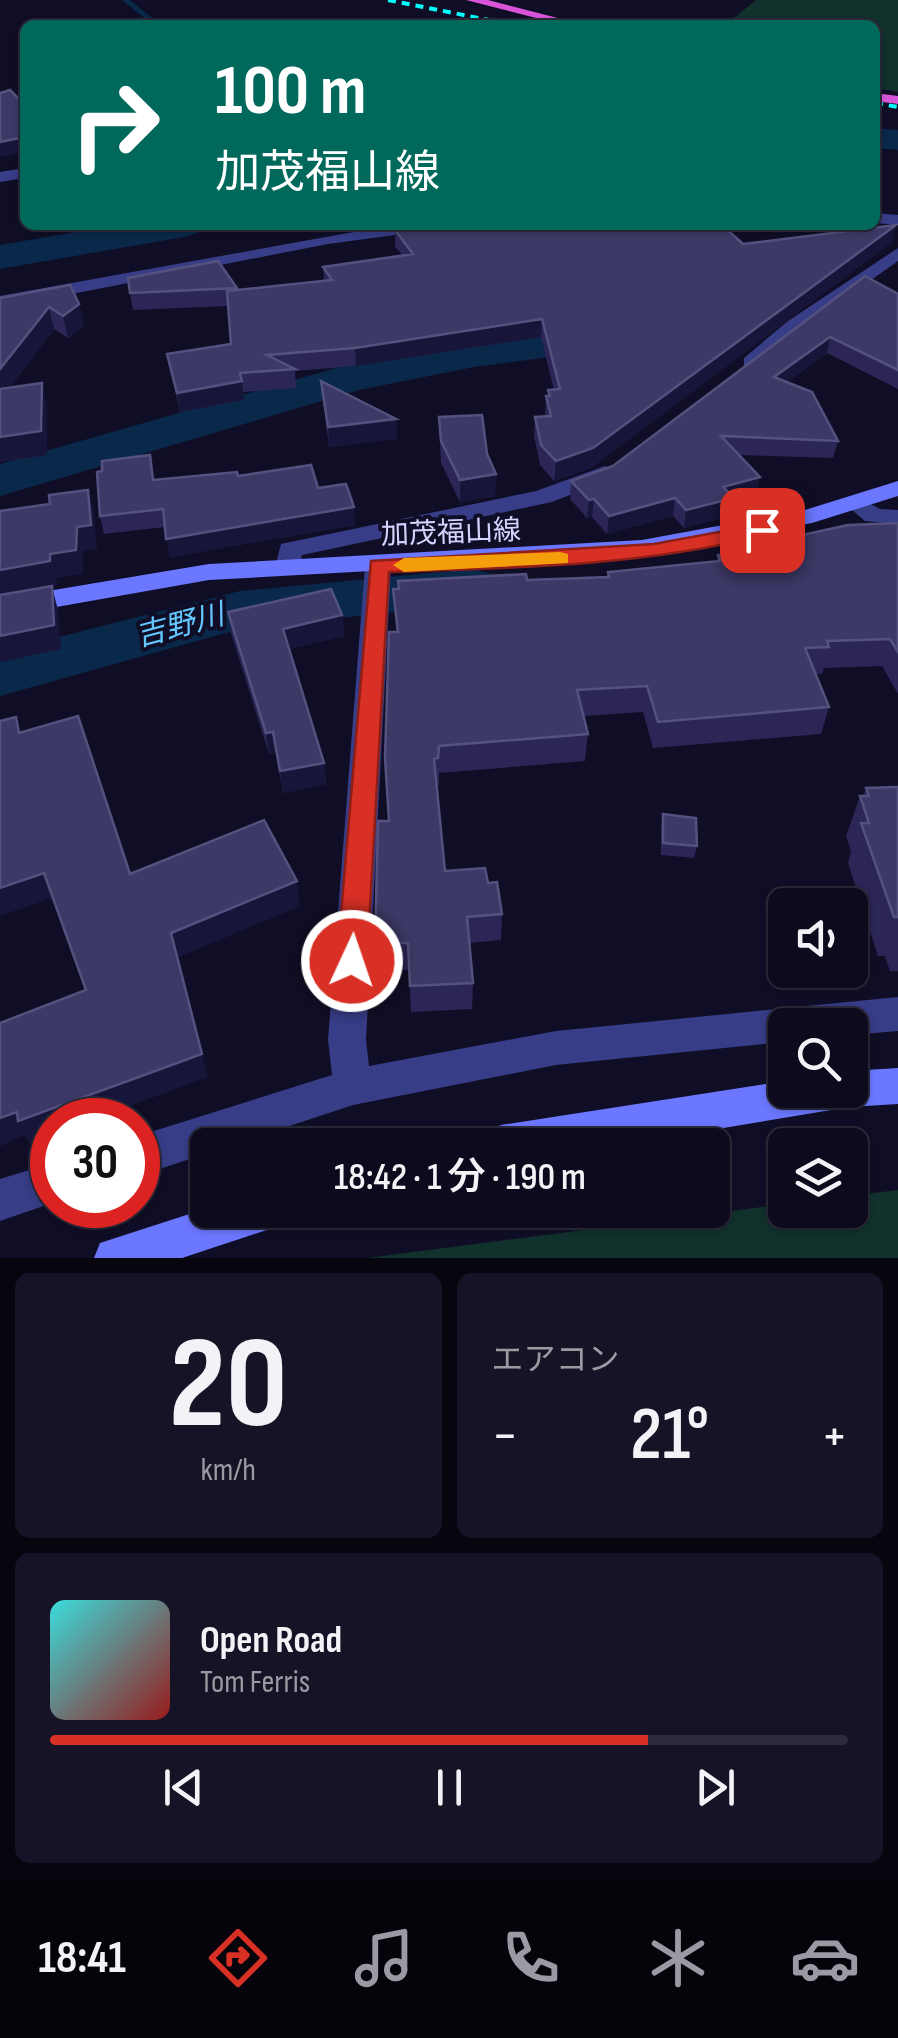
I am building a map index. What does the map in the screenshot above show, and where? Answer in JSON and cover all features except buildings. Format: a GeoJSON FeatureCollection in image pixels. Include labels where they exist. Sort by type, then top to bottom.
{"type":"FeatureCollection","features":[{"type":"Feature","properties":{"kind":"highway"},"geometry":{"type":"LineString","coordinates":[[472,0],[558,20]]}},
{"type":"Feature","properties":{"kind":"main road","name":"加茂福山線"},"geometry":{"type":"LineString","coordinates":[[0,608],[204,572],[288,567],[376,584],[433,564],[654,550],[762,530],[857,504],[898,488]]}},
{"type":"Feature","properties":{"kind":"main road"},"geometry":{"type":"LineString","coordinates":[[868,1088],[898,1086]]}},
{"type":"Feature","properties":{"kind":"main road"},"geometry":{"type":"LineString","coordinates":[[608,1128],[768,1103]]}},
{"type":"Feature","properties":{"kind":"main road"},"geometry":{"type":"LineString","coordinates":[[114,1258],[210,1228]]}},
{"type":"Feature","properties":{"kind":"street"},"geometry":{"type":"LineString","coordinates":[[0,302],[328,239],[395,230]]}},
{"type":"Feature","properties":{"kind":"street"},"geometry":{"type":"LineString","coordinates":[[736,374],[794,325],[898,253]]}},
{"type":"Feature","properties":{"kind":"street"},"geometry":{"type":"LineString","coordinates":[[288,567],[290,550],[544,497],[601,476],[631,453]]}},
{"type":"Feature","properties":{"kind":"street"},"geometry":{"type":"LineString","coordinates":[[857,504],[874,516],[898,517]]}},
{"type":"Feature","properties":{"kind":"street"},"geometry":{"type":"LineString","coordinates":[[414,525],[433,564]]}},
{"type":"Feature","properties":{"kind":"street"},"geometry":{"type":"LineString","coordinates":[[353,1087],[348,1040],[376,584]]}},
{"type":"Feature","properties":{"kind":"street"},"geometry":{"type":"LineString","coordinates":[[160,1149],[353,1087],[556,1048],[898,1014]]}},
{"type":"Feature","properties":{"kind":"street"},"geometry":{"type":"LineString","coordinates":[[0,1200],[30,1190]]}},
{"type":"Feature","properties":{"kind":"green space"},"geometry":{"type":"Polygon","coordinates":[[[756,0],[898,0],[898,92],[880,89],[880,20],[731,20],[756,0]]]}},
{"type":"Feature","properties":{"kind":"green space"},"geometry":{"type":"Polygon","coordinates":[[[898,1190],[898,1258],[367,1258],[599,1228],[730,1228],[730,1211],[768,1206],[768,1228],[868,1228],[868,1194],[898,1190]]]}},
{"type":"Feature","properties":{"kind":"waterway"},"geometry":{"type":"LineString","coordinates":[[126,0],[151,20]]}},
{"type":"Feature","properties":{"kind":"waterway"},"geometry":{"type":"LineString","coordinates":[[880,138],[898,140]]}},
{"type":"Feature","properties":{"kind":"waterway"},"geometry":{"type":"LineString","coordinates":[[0,257],[155,230]]}},
{"type":"Feature","properties":{"kind":"waterway"},"geometry":{"type":"LineString","coordinates":[[0,480],[354,377],[474,353],[626,336]]}},
{"type":"Feature","properties":{"kind":"waterway","name":"吉野川"},"geometry":{"type":"LineString","coordinates":[[0,674],[240,610],[474,588]]}},
{"type":"Feature","properties":{"kind":"railway"},"geometry":{"type":"LineString","coordinates":[[388,0],[489,20]]}},
{"type":"Feature","properties":{"kind":"railway"},"geometry":{"type":"LineString","coordinates":[[880,104],[898,107]]}},
{"type":"Feature","properties":{"kind":"slow traffic"},"geometry":{"type":"LineString","coordinates":[[404,565],[560,559]]}},
{"type":"Feature","properties":{"kind":"route"},"geometry":{"type":"LineString","coordinates":[[352,961],[372,605],[378,566],[540,560],[654,550],[762,530]]}}]}
